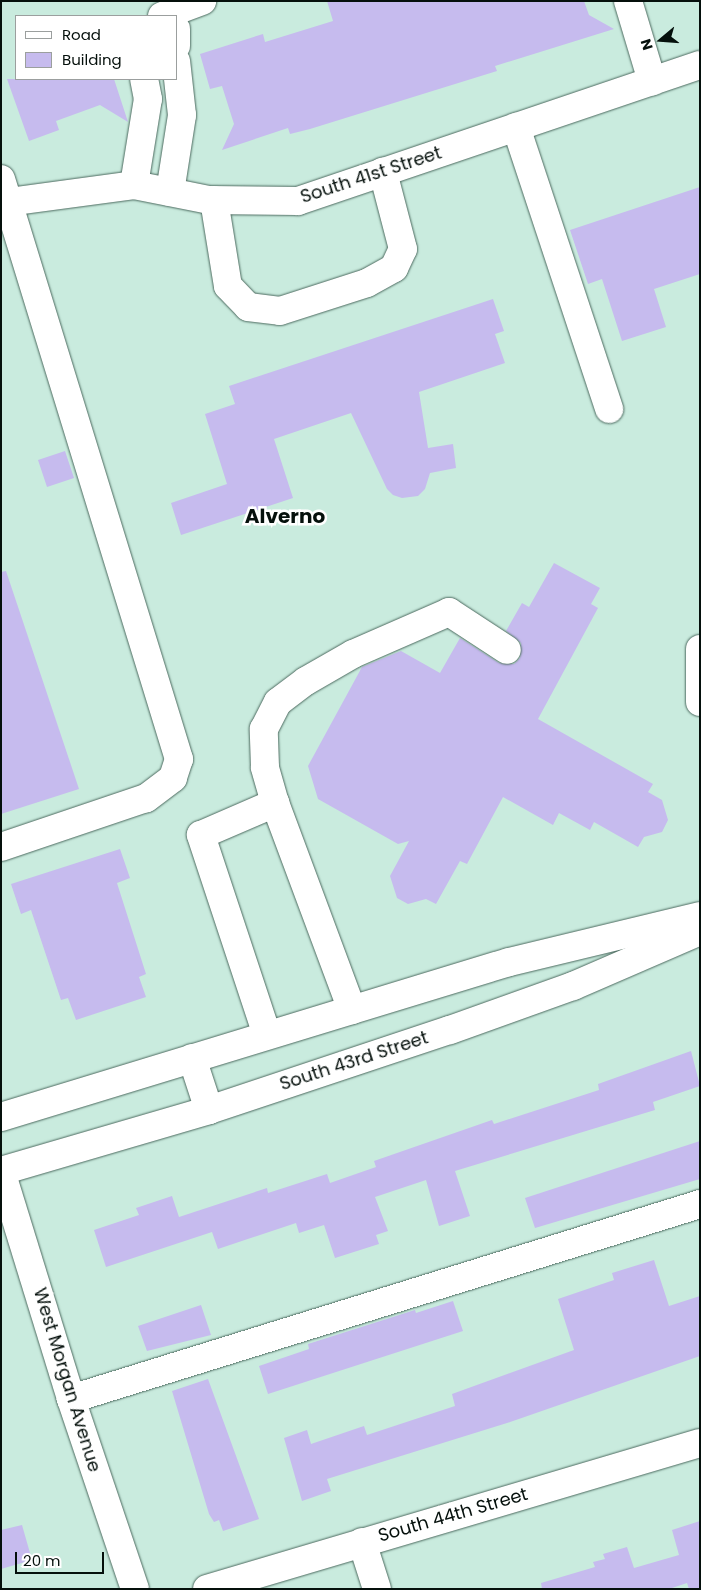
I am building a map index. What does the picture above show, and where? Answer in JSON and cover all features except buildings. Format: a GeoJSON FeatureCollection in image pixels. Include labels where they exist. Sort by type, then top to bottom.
{"type":"FeatureCollection","features":[{"type":"Feature","properties":{"kind":"street"},"geometry":{"type":"LineString","coordinates":[[178,15],[202,1]]}},
{"type":"Feature","properties":{"kind":"street"},"geometry":{"type":"LineString","coordinates":[[628,1],[652,81]]}},
{"type":"Feature","properties":{"kind":"street","name":"South 41st Street"},"geometry":{"type":"LineString","coordinates":[[4,194],[134,185],[214,200],[298,201],[700,65]]}},
{"type":"Feature","properties":{"kind":"street"},"geometry":{"type":"LineString","coordinates":[[170,192],[182,116],[178,79]]}},
{"type":"Feature","properties":{"kind":"street"},"geometry":{"type":"LineString","coordinates":[[134,185],[148,99],[144,80]]}},
{"type":"Feature","properties":{"kind":"street"},"geometry":{"type":"LineString","coordinates":[[516,127],[609,409]]}},
{"type":"Feature","properties":{"kind":"street"},"geometry":{"type":"LineString","coordinates":[[214,200],[228,286],[248,307],[280,311],[367,283],[394,268],[403,249],[383,172]]}},
{"type":"Feature","properties":{"kind":"street"},"geometry":{"type":"LineString","coordinates":[[1,847],[146,798],[173,778],[179,759],[4,194]]}},
{"type":"Feature","properties":{"kind":"street"},"geometry":{"type":"LineString","coordinates":[[352,1010],[275,803],[265,767],[264,729],[278,702],[306,681],[353,654],[449,612],[507,650]]}},
{"type":"Feature","properties":{"kind":"street"},"geometry":{"type":"LineString","coordinates":[[700,651],[700,702]]}},
{"type":"Feature","properties":{"kind":"street"},"geometry":{"type":"LineString","coordinates":[[267,1035],[201,835],[275,803]]}},
{"type":"Feature","properties":{"kind":"street"},"geometry":{"type":"LineString","coordinates":[[1,1117],[529,956],[700,916]]}},
{"type":"Feature","properties":{"kind":"street","name":"South 43rd Street"},"geometry":{"type":"LineString","coordinates":[[1,1171],[209,1110],[564,989],[700,931]]}},
{"type":"Feature","properties":{"kind":"street"},"geometry":{"type":"LineString","coordinates":[[192,1058],[209,1110]]}},
{"type":"Feature","properties":{"kind":"street","name":"West Morgan Avenue"},"geometry":{"type":"LineString","coordinates":[[1,1171],[71,1398],[135,1589]]}},
{"type":"Feature","properties":{"kind":"street"},"geometry":{"type":"LineString","coordinates":[[71,1398],[700,1204]]}},
{"type":"Feature","properties":{"kind":"street","name":"South 44th Street"},"geometry":{"type":"LineString","coordinates":[[207,1589],[700,1443]]}},
{"type":"Feature","properties":{"kind":"street"},"geometry":{"type":"LineString","coordinates":[[362,1542],[377,1589]]}},
{"type":"Feature","properties":{"kind":"district","name":"Alverno"},"geometry":{"type":"Point","coordinates":[285,516]}}]}
